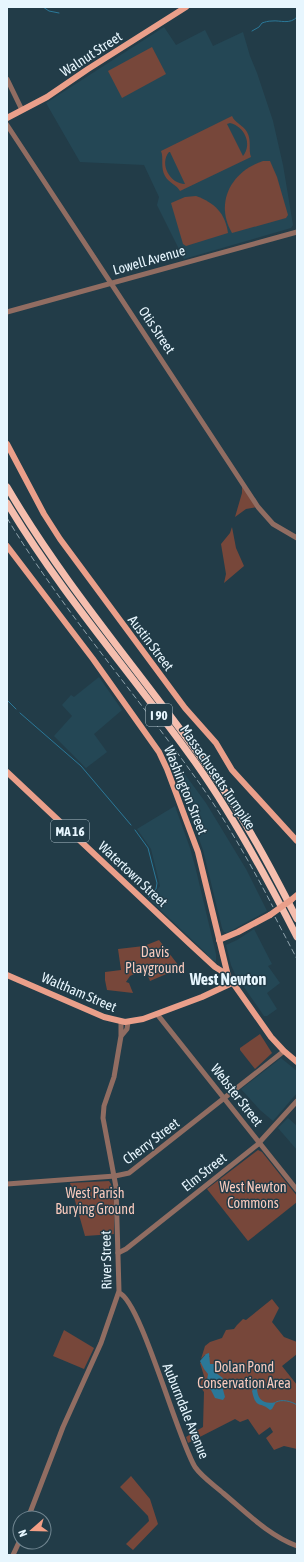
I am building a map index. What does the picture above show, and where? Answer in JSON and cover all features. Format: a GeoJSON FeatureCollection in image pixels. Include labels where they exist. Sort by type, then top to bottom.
{"type":"FeatureCollection","features":[{"type":"Feature","properties":{"kind":"highway","name":"Massachusetts Turnpike"},"geometry":{"type":"LineString","coordinates":[[7,487],[30,525],[64,575],[222,787],[260,850],[297,920]]}},
{"type":"Feature","properties":{"kind":"highway","name":"Massachusetts Turnpike"},"geometry":{"type":"LineString","coordinates":[[7,503],[56,578],[187,751],[218,795],[253,853],[297,937]]}},
{"type":"Feature","properties":{"kind":"main road","name":"Walnut Street"},"geometry":{"type":"LineString","coordinates":[[7,118],[47,98],[88,69],[186,7]]}},
{"type":"Feature","properties":{"kind":"main road","name":"Austin Street"},"geometry":{"type":"LineString","coordinates":[[7,444],[44,514],[60,539],[181,702],[212,738],[232,770],[297,841]]}},
{"type":"Feature","properties":{"kind":"main road","name":"Washington Street"},"geometry":{"type":"LineString","coordinates":[[7,546],[89,654],[159,752],[167,769],[198,852],[228,975],[232,983],[265,1029],[284,1051],[297,1062]]}},
{"type":"Feature","properties":{"kind":"main road","name":"Watertown Street"},"geometry":{"type":"LineString","coordinates":[[7,772],[215,967],[228,975]]}},
{"type":"Feature","properties":{"kind":"main road"},"geometry":{"type":"LineString","coordinates":[[219,940],[238,932],[270,914],[292,900],[297,895]]}},
{"type":"Feature","properties":{"kind":"main road","name":"Waltham Street"},"geometry":{"type":"LineString","coordinates":[[7,975],[104,1017],[125,1022],[138,1021],[158,1014],[202,997],[232,983]]}},
{"type":"Feature","properties":{"kind":"street"},"geometry":{"type":"LineString","coordinates":[[7,79],[22,110]]}},
{"type":"Feature","properties":{"kind":"street","name":"Otis Street"},"geometry":{"type":"LineString","coordinates":[[7,125],[258,507],[273,524],[297,538]]}},
{"type":"Feature","properties":{"kind":"street","name":"Lowell Avenue"},"geometry":{"type":"LineString","coordinates":[[7,312],[297,232]]}},
{"type":"Feature","properties":{"kind":"street","name":"Webster Street"},"geometry":{"type":"LineString","coordinates":[[158,1014],[297,1190]]}},
{"type":"Feature","properties":{"kind":"street","name":"River Street"},"geometry":{"type":"LineString","coordinates":[[31,1510],[61,1431],[99,1347],[119,1293],[120,1281],[115,1176],[103,1118],[104,1106],[113,1080],[121,1036],[127,1028],[125,1022]]}},
{"type":"Feature","properties":{"kind":"street","name":"Cherry Street"},"geometry":{"type":"LineString","coordinates":[[7,1184],[127,1174],[135,1170],[284,1051]]}},
{"type":"Feature","properties":{"kind":"street","name":"Elm Street"},"geometry":{"type":"LineString","coordinates":[[118,1253],[126,1249],[259,1143],[297,1101]]}},
{"type":"Feature","properties":{"kind":"street","name":"Auburndale Avenue"},"geometry":{"type":"LineString","coordinates":[[119,1293],[125,1297],[142,1328],[181,1436],[195,1468],[263,1527],[286,1542],[297,1546]]}},
{"type":"Feature","properties":{"kind":"shaded area"},"geometry":{"type":"Polygon","coordinates":[[[164,27],[176,45],[205,30],[213,46],[243,32],[273,121],[283,165],[293,225],[291,228],[184,259],[157,205],[159,197],[144,165],[80,162],[46,103],[164,27]]]}},
{"type":"Feature","properties":{"kind":"shaded area"},"geometry":{"type":"Polygon","coordinates":[[[99,677],[122,710],[94,734],[107,752],[86,768],[54,736],[72,716],[62,705],[71,695],[74,697],[99,677]]]}},
{"type":"Feature","properties":{"kind":"shaded area"},"geometry":{"type":"Polygon","coordinates":[[[170,754],[206,803],[246,869],[267,911],[227,933],[224,932],[222,928],[203,850],[170,758],[170,754]]]}},
{"type":"Feature","properties":{"kind":"shaded area"},"geometry":{"type":"Polygon","coordinates":[[[175,806],[196,870],[216,954],[216,962],[209,958],[206,953],[150,900],[160,886],[151,849],[137,829],[175,806]]]}},
{"type":"Feature","properties":{"kind":"shaded area"},"geometry":{"type":"Polygon","coordinates":[[[254,929],[272,964],[268,966],[280,983],[267,993],[277,1009],[267,1016],[264,1016],[235,974],[226,945],[254,929]]]}},
{"type":"Feature","properties":{"kind":"shaded area"},"geometry":{"type":"Polygon","coordinates":[[[281,1058],[297,1071],[297,1093],[273,1121],[260,1110],[241,1089],[281,1058]]]}},
{"type":"Feature","properties":{"kind":"shaded area"},"geometry":{"type":"Polygon","coordinates":[[[288,1118],[297,1126],[297,1150],[278,1128],[288,1118]]]}},
{"type":"Feature","properties":{"kind":"green space"},"geometry":{"type":"Polygon","coordinates":[[[152,47],[166,74],[122,98],[108,71],[152,47]]]}},
{"type":"Feature","properties":{"kind":"green space"},"geometry":{"type":"Polygon","coordinates":[[[232,116],[247,132],[251,157],[180,191],[165,176],[161,151],[232,116]],[[230,123],[227,124],[243,156],[247,146],[246,136],[239,128],[230,123]],[[170,152],[165,162],[168,172],[175,181],[185,184],[170,152]]]}},
{"type":"Feature","properties":{"kind":"green space"},"geometry":{"type":"Polygon","coordinates":[[[263,161],[270,161],[277,177],[288,215],[286,218],[232,233],[227,221],[225,210],[229,189],[243,172],[263,161]]]}},
{"type":"Feature","properties":{"kind":"green space"},"geometry":{"type":"Polygon","coordinates":[[[196,196],[209,202],[222,214],[228,233],[186,246],[183,244],[171,203],[185,197],[196,196]]]}},
{"type":"Feature","properties":{"kind":"green space"},"geometry":{"type":"Polygon","coordinates":[[[242,482],[258,507],[246,509],[235,517],[242,493],[242,482]]]}},
{"type":"Feature","properties":{"kind":"green space"},"geometry":{"type":"Polygon","coordinates":[[[232,527],[236,548],[244,566],[224,583],[226,574],[221,544],[230,533],[232,527]]]}},
{"type":"Feature","properties":{"kind":"green space","name":"Davis Playground"},"geometry":{"type":"Polygon","coordinates":[[[159,940],[182,970],[171,972],[150,981],[147,974],[141,971],[130,976],[126,982],[129,983],[133,993],[107,990],[105,972],[121,970],[118,949],[144,946],[159,940]]]}},
{"type":"Feature","properties":{"kind":"green space"},"geometry":{"type":"Polygon","coordinates":[[[260,1034],[272,1053],[255,1069],[240,1048],[260,1034]]]}},
{"type":"Feature","properties":{"kind":"green space","name":"West Newton Commons"},"geometry":{"type":"Polygon","coordinates":[[[258,1150],[262,1152],[297,1196],[297,1202],[248,1241],[207,1189],[258,1150]]]}},
{"type":"Feature","properties":{"kind":"green space","name":"West Parish Burying Ground"},"geometry":{"type":"Polygon","coordinates":[[[109,1181],[114,1198],[114,1234],[85,1236],[70,1183],[109,1181]]]}},
{"type":"Feature","properties":{"kind":"green space","name":"Dolan Pond Conservation Area"},"geometry":{"type":"Polygon","coordinates":[[[272,1299],[279,1308],[272,1322],[284,1337],[297,1342],[297,1354],[282,1366],[297,1385],[297,1449],[284,1446],[274,1450],[266,1438],[273,1432],[270,1427],[259,1435],[248,1419],[240,1422],[235,1419],[188,1443],[186,1437],[203,1427],[204,1392],[199,1385],[204,1376],[200,1363],[210,1356],[205,1355],[201,1359],[205,1346],[210,1342],[222,1338],[226,1330],[234,1329],[243,1319],[246,1320],[272,1299]]]}},
{"type":"Feature","properties":{"kind":"green space"},"geometry":{"type":"Polygon","coordinates":[[[64,1330],[94,1348],[84,1369],[53,1356],[64,1330]]]}},
{"type":"Feature","properties":{"kind":"green space"},"geometry":{"type":"Polygon","coordinates":[[[131,1476],[150,1499],[158,1524],[133,1550],[126,1544],[149,1521],[148,1516],[120,1487],[131,1476]]]}},
{"type":"Feature","properties":{"kind":"water"},"geometry":{"type":"Polygon","coordinates":[[[209,1353],[210,1364],[217,1364],[219,1368],[216,1373],[223,1378],[221,1382],[225,1397],[223,1400],[215,1398],[211,1390],[206,1386],[208,1374],[200,1361],[206,1354],[209,1353]]]}},
{"type":"Feature","properties":{"kind":"water"},"geometry":{"type":"Polygon","coordinates":[[[255,1386],[257,1387],[258,1395],[262,1400],[268,1403],[276,1402],[272,1409],[270,1410],[255,1401],[252,1391],[255,1386]]]}},
{"type":"Feature","properties":{"kind":"waterway"},"geometry":{"type":"LineString","coordinates":[[43,7],[49,11],[59,13]]}},
{"type":"Feature","properties":{"kind":"waterway"},"geometry":{"type":"LineString","coordinates":[[252,31],[264,22],[288,22],[297,17]]}},
{"type":"Feature","properties":{"kind":"waterway"},"geometry":{"type":"LineString","coordinates":[[7,700],[16,709]]}},
{"type":"Feature","properties":{"kind":"waterway"},"geometry":{"type":"LineString","coordinates":[[20,713],[81,766],[131,825]]}},
{"type":"Feature","properties":{"kind":"waterway"},"geometry":{"type":"LineString","coordinates":[[135,830],[148,848],[157,883],[156,889],[149,897]]}},
{"type":"Feature","properties":{"kind":"waterway"},"geometry":{"type":"LineString","coordinates":[[276,1402],[286,1401],[297,1405]]}},
{"type":"Feature","properties":{"kind":"railway"},"geometry":{"type":"LineString","coordinates":[[7,518],[50,584],[73,616],[169,741],[214,805],[235,838],[273,907]]}},
{"type":"Feature","properties":{"kind":"railway"},"geometry":{"type":"LineString","coordinates":[[275,917],[297,959]]}},
{"type":"Feature","properties":{"kind":"district","name":"West Newton"},"geometry":{"type":"Point","coordinates":[228,979]}}]}
